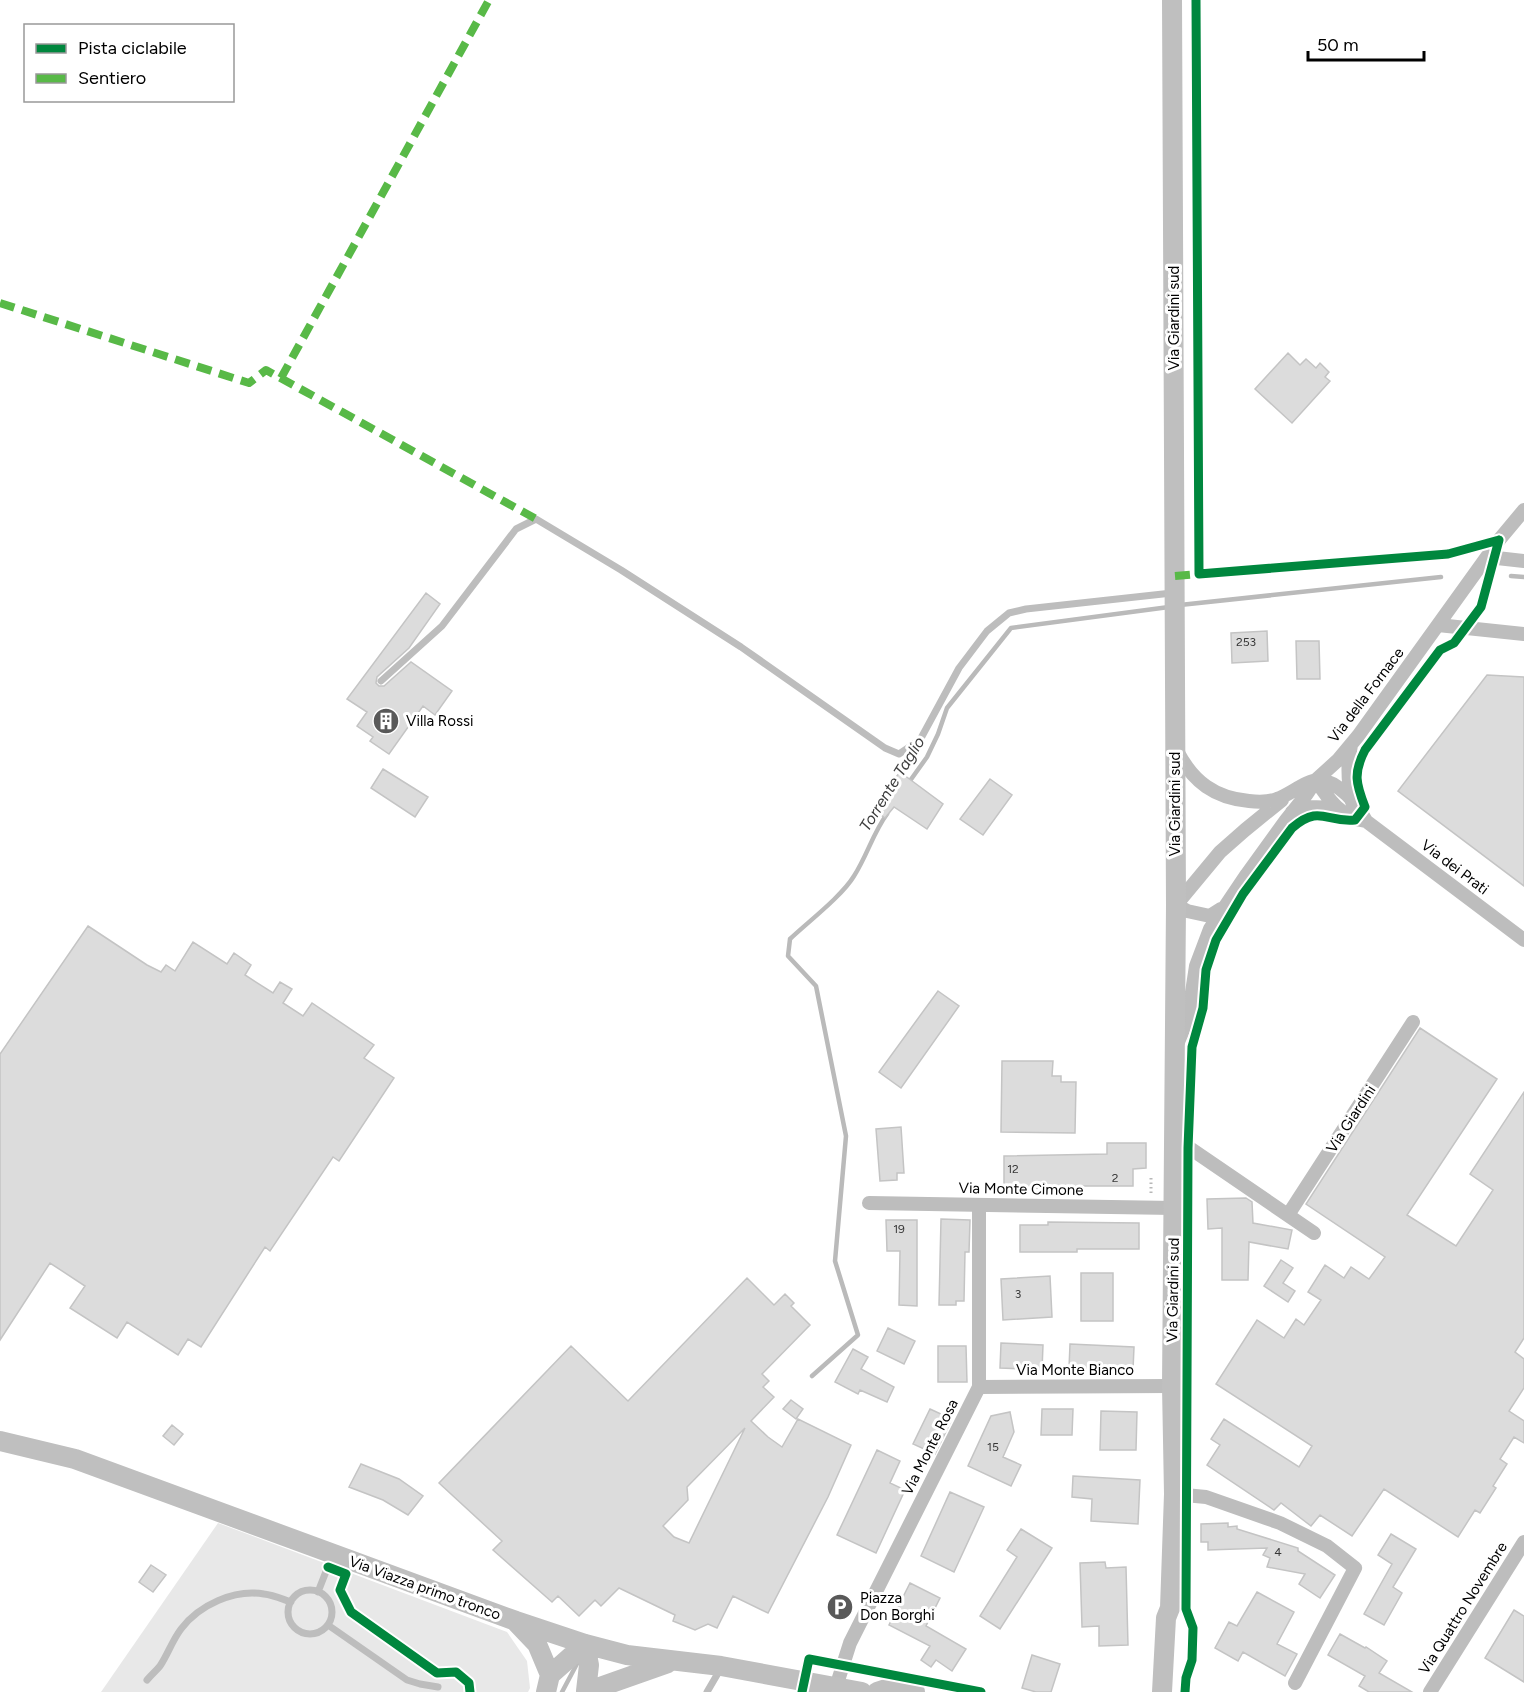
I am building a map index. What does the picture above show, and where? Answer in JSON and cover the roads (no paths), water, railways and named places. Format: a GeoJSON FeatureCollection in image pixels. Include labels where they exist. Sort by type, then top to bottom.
{"type":"FeatureCollection","features":[{"type":"Feature","properties":{"kind":"main road","name":"Via Giardini sud"},"geometry":{"type":"LineString","coordinates":[[1170,1608],[1174,1494],[1172,1386],[1176,905],[1172,0]]}},
{"type":"Feature","properties":{"kind":"main road","name":"Via Viazza primo tronco"},"geometry":{"type":"LineString","coordinates":[[0,1441],[75,1459],[516,1621],[585,1644],[627,1655],[722,1666],[847,1690]]}},
{"type":"Feature","properties":{"kind":"main road"},"geometry":{"type":"LineString","coordinates":[[1162,1692],[1166,1618],[1170,1608]]}},
{"type":"Feature","properties":{"kind":"main road"},"geometry":{"type":"LineString","coordinates":[[1170,1608],[1177,1620],[1176,1692]]}},
{"type":"Feature","properties":{"kind":"main road"},"geometry":{"type":"LineString","coordinates":[[516,1621],[537,1644],[548,1684]]}},
{"type":"Feature","properties":{"kind":"main road"},"geometry":{"type":"LineString","coordinates":[[548,1684],[585,1644]]}},
{"type":"Feature","properties":{"kind":"main road"},"geometry":{"type":"LineString","coordinates":[[585,1644],[589,1665],[586,1692],[672,1661]]}},
{"type":"Feature","properties":{"kind":"main road"},"geometry":{"type":"LineString","coordinates":[[877,1692],[890,1688],[915,1692]]}},
{"type":"Feature","properties":{"kind":"street","name":"Via della Fornace"},"geometry":{"type":"LineString","coordinates":[[1316,780],[1338,760],[1352,742],[1499,540],[1524,510]]}},
{"type":"Feature","properties":{"kind":"street"},"geometry":{"type":"LineString","coordinates":[[1488,557],[1524,561]]}},
{"type":"Feature","properties":{"kind":"street"},"geometry":{"type":"LineString","coordinates":[[1438,626],[1524,634]]}},
{"type":"Feature","properties":{"kind":"street"},"geometry":{"type":"LineString","coordinates":[[1352,742],[1348,768],[1352,802]]}},
{"type":"Feature","properties":{"kind":"street"},"geometry":{"type":"LineString","coordinates":[[1175,747],[1183,764],[1204,786],[1230,799],[1258,802],[1276,800],[1316,780],[1324,781],[1335,785],[1362,812],[1366,821],[1355,820],[1336,808],[1316,780]]}},
{"type":"Feature","properties":{"kind":"street"},"geometry":{"type":"LineString","coordinates":[[1296,790],[1220,852],[1176,905],[1187,911],[1210,916],[1219,911],[1316,780]]}},
{"type":"Feature","properties":{"kind":"street"},"geometry":{"type":"LineString","coordinates":[[1292,812],[1310,807],[1336,808]]}},
{"type":"Feature","properties":{"kind":"street","name":"Via dei Prati"},"geometry":{"type":"LineString","coordinates":[[1366,821],[1524,940]]}},
{"type":"Feature","properties":{"kind":"street"},"geometry":{"type":"LineString","coordinates":[[1175,1050],[1192,1008],[1192,992],[1199,957],[1210,929],[1225,904]]}},
{"type":"Feature","properties":{"kind":"street","name":"Via Giardini"},"geometry":{"type":"LineString","coordinates":[[1288,1215],[1413,1022]]}},
{"type":"Feature","properties":{"kind":"street"},"geometry":{"type":"LineString","coordinates":[[1175,1138],[1314,1233]]}},
{"type":"Feature","properties":{"kind":"street","name":"Via Monte Cimone"},"geometry":{"type":"LineString","coordinates":[[869,1203],[1174,1208]]}},
{"type":"Feature","properties":{"kind":"street","name":"Via Monte Rosa"},"geometry":{"type":"LineString","coordinates":[[847,1690],[850,1643],[979,1387],[979,1205]]}},
{"type":"Feature","properties":{"kind":"street","name":"Via Monte Bianco"},"geometry":{"type":"LineString","coordinates":[[979,1387],[1172,1386]]}},
{"type":"Feature","properties":{"kind":"street"},"geometry":{"type":"LineString","coordinates":[[1174,1494],[1206,1497],[1280,1523],[1327,1546],[1355,1568],[1295,1683]]}},
{"type":"Feature","properties":{"kind":"street","name":"Via Quattro Novembre"},"geometry":{"type":"LineString","coordinates":[[1430,1692],[1524,1542]]}},
{"type":"Feature","properties":{"kind":"lane"},"geometry":{"type":"LineString","coordinates":[[381,681],[442,626],[516,529],[536,519],[621,570],[741,648],[885,748],[899,754],[920,740],[959,668],[987,631],[1009,613],[1026,609],[1175,601]]}},
{"type":"Feature","properties":{"kind":"lane"},"geometry":{"type":"LineString","coordinates":[[318,1592],[333,1554]]}},
{"type":"Feature","properties":{"kind":"lane"},"geometry":{"type":"LineString","coordinates":[[318,1592],[324,1595],[331,1606],[331,1619],[318,1632],[312,1634],[299,1631],[290,1621],[291,1602],[299,1593],[318,1592]]}},
{"type":"Feature","properties":{"kind":"lane"},"geometry":{"type":"LineString","coordinates":[[147,1680],[160,1666],[182,1628],[202,1609],[221,1599],[256,1593],[291,1602]]}},
{"type":"Feature","properties":{"kind":"lane"},"geometry":{"type":"LineString","coordinates":[[328,1624],[407,1680],[438,1687]]}},
{"type":"Feature","properties":{"kind":"lane"},"geometry":{"type":"LineString","coordinates":[[707,1692],[722,1666]]}},
{"type":"Feature","properties":{"kind":"waterway","name":"Torrente Taglio"},"geometry":{"type":"LineString","coordinates":[[1511,576],[1524,577]]}},
{"type":"Feature","properties":{"kind":"waterway","name":"Torrente Taglio"},"geometry":{"type":"LineString","coordinates":[[1180,605],[1441,577]]}},
{"type":"Feature","properties":{"kind":"waterway","name":"Torrente Taglio"},"geometry":{"type":"LineString","coordinates":[[907,785],[927,757],[947,708],[1011,628],[1169,607]]}},
{"type":"Feature","properties":{"kind":"waterway","name":"Torrente Taglio"},"geometry":{"type":"LineString","coordinates":[[812,1376],[858,1335],[835,1261],[846,1136],[816,986],[788,956],[790,939],[849,884],[887,814]]}},
{"type":"Feature","properties":{"kind":"waterway","name":"Torrente Taglio"},"geometry":{"type":"LineString","coordinates":[[562,1692],[579,1660]]}},
{"type":"Feature","properties":{"kind":"place","name":"Villa Rossi"},"geometry":{"type":"Point","coordinates":[386,721]}},
{"type":"Feature","properties":{"kind":"place","name":"Piazza Don Borghi"},"geometry":{"type":"Point","coordinates":[840,1607]}}]}
